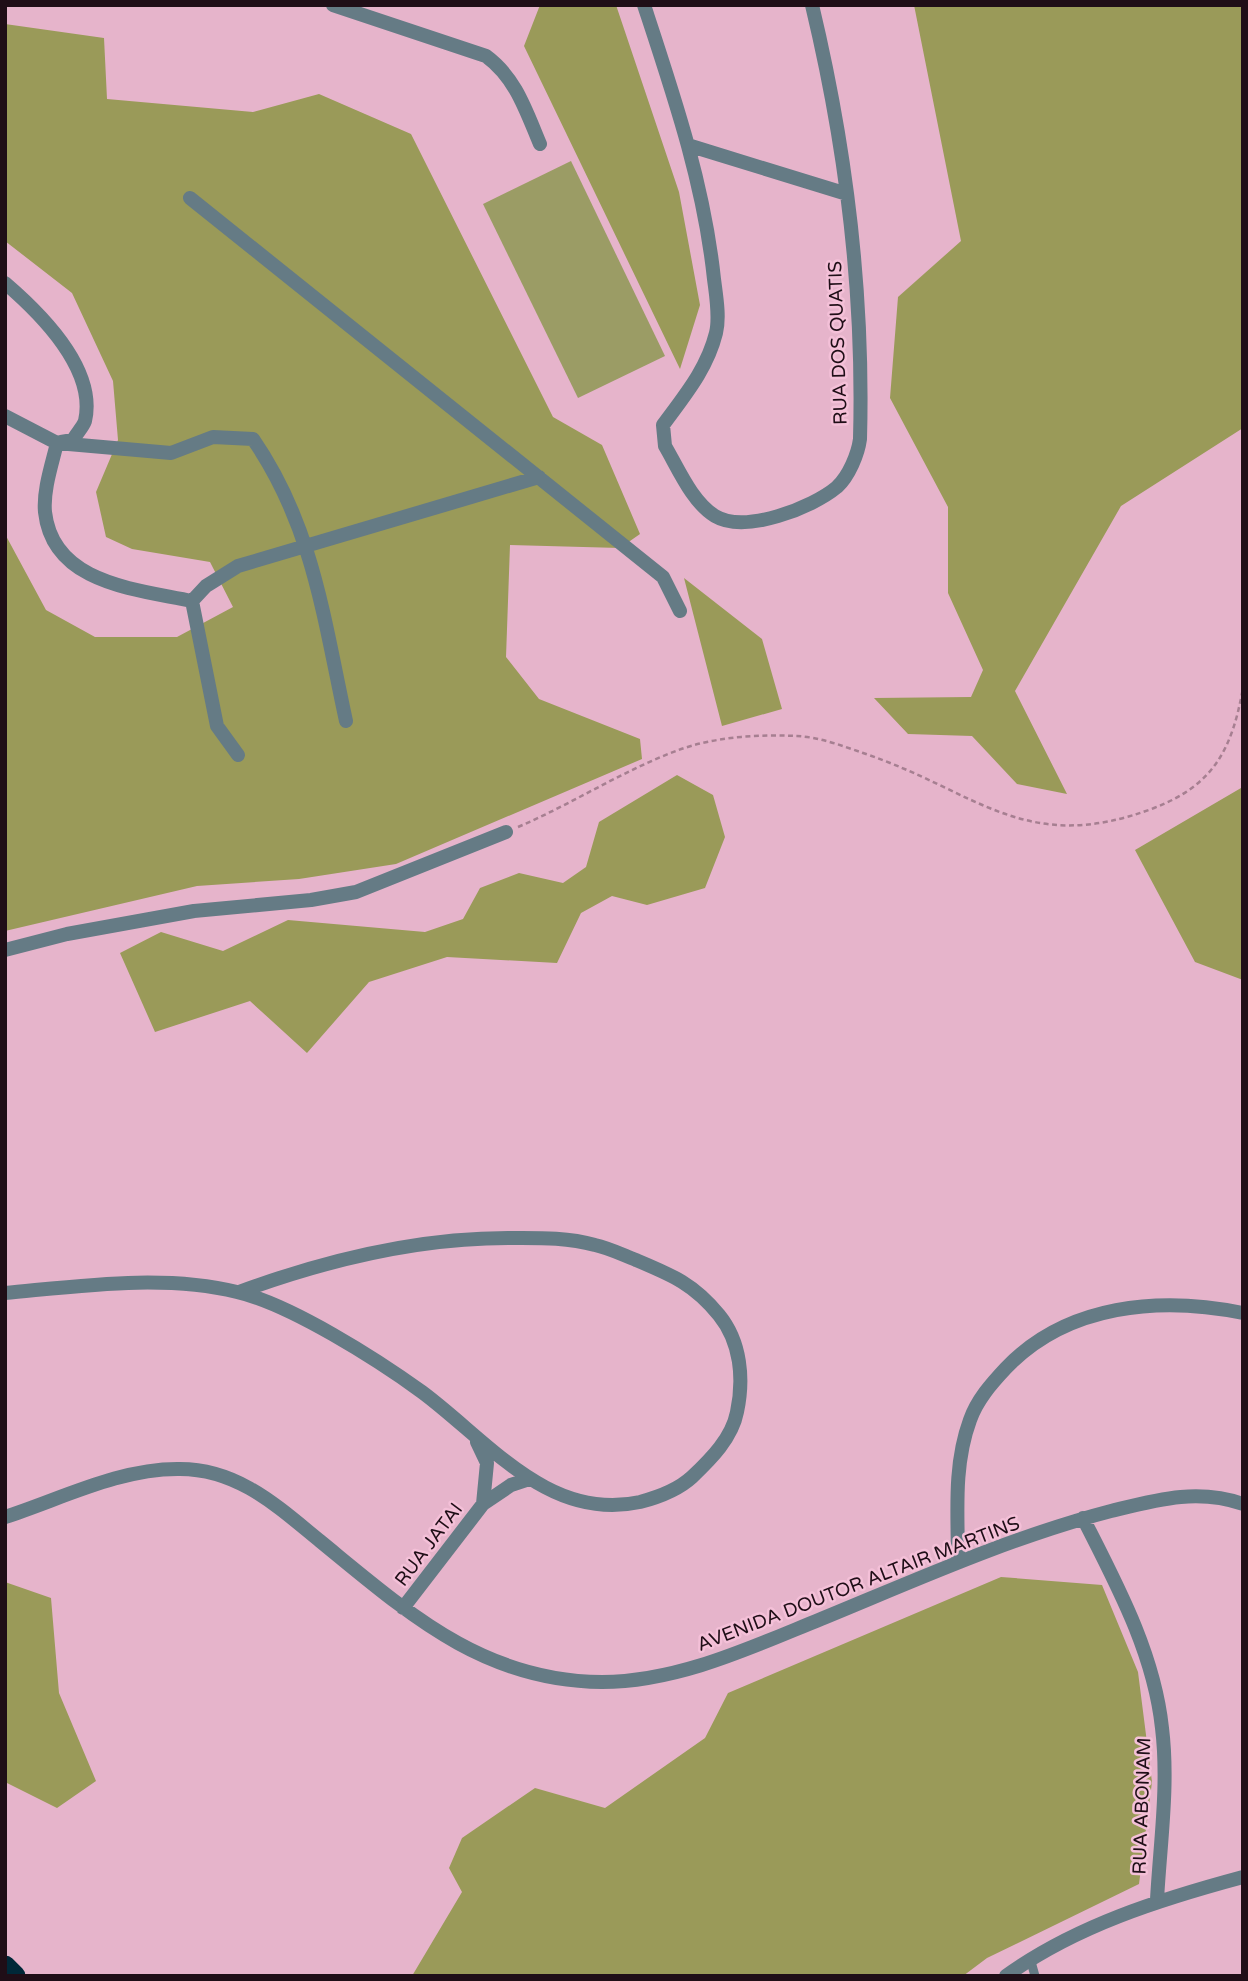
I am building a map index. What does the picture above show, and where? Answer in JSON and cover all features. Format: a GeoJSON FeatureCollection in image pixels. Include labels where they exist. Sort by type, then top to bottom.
{"type":"FeatureCollection","features":[{"type":"Feature","properties":{"kind":"highway"},"geometry":{"type":"LineString","coordinates":[[5,1966],[15,1976]]}},
{"type":"Feature","properties":{"kind":"street"},"geometry":{"type":"LineString","coordinates":[[332,5],[486,56],[499,65],[513,83],[540,144]]}},
{"type":"Feature","properties":{"kind":"street"},"geometry":{"type":"LineString","coordinates":[[644,5],[691,146],[847,194]]}},
{"type":"Feature","properties":{"kind":"street","name":"RUA DOS QUATIS"},"geometry":{"type":"LineString","coordinates":[[691,146],[712,257],[717,330],[699,375],[663,425],[662,435],[664,446],[707,510],[726,522],[742,524],[802,506],[837,486],[853,462],[860,439],[861,393],[847,194],[837,120],[812,5]]}},
{"type":"Feature","properties":{"kind":"street"},"geometry":{"type":"LineString","coordinates":[[190,198],[663,577],[680,611]]}},
{"type":"Feature","properties":{"kind":"street"},"geometry":{"type":"LineString","coordinates":[[5,283],[41,313],[72,359],[85,392],[85,422],[73,440],[57,443]]}},
{"type":"Feature","properties":{"kind":"street"},"geometry":{"type":"LineString","coordinates":[[5,416],[57,443],[171,453],[213,437],[253,439],[278,474],[307,545],[345,721]]}},
{"type":"Feature","properties":{"kind":"street"},"geometry":{"type":"LineString","coordinates":[[57,443],[45,510],[52,541],[66,558],[73,566],[107,583],[192,601]]}},
{"type":"Feature","properties":{"kind":"street"},"geometry":{"type":"LineString","coordinates":[[192,601],[206,586],[238,566],[539,477]]}},
{"type":"Feature","properties":{"kind":"street"},"geometry":{"type":"LineString","coordinates":[[192,601],[217,726],[238,755]]}},
{"type":"Feature","properties":{"kind":"street"},"geometry":{"type":"LineString","coordinates":[[5,950],[67,934],[194,911],[312,900],[356,892],[506,832]]}},
{"type":"Feature","properties":{"kind":"street"},"geometry":{"type":"LineString","coordinates":[[5,1293],[134,1283],[239,1292],[283,1310],[349,1345],[423,1393],[529,1479],[572,1500],[625,1505],[655,1498],[683,1485],[710,1460],[736,1419],[741,1389],[733,1343],[725,1322],[701,1294],[675,1276],[597,1245],[549,1237],[478,1238],[369,1252],[293,1272],[239,1292]]}},
{"type":"Feature","properties":{"kind":"street"},"geometry":{"type":"LineString","coordinates":[[958,1562],[957,1484],[967,1429],[981,1397],[1019,1354],[1063,1326],[1121,1308],[1166,1304],[1243,1313]]}},
{"type":"Feature","properties":{"kind":"street","name":"RUA JATAI"},"geometry":{"type":"LineString","coordinates":[[473,1435],[487,1463],[483,1504]]}},
{"type":"Feature","properties":{"kind":"street","name":"AVENIDA DOUTOR ALTAIR MARTINS"},"geometry":{"type":"LineString","coordinates":[[5,1517],[121,1477],[158,1470],[182,1469],[225,1476],[270,1500],[439,1635],[518,1671],[603,1682],[679,1671],[734,1654],[958,1562],[1083,1518],[1170,1496],[1207,1495],[1243,1504]]}},
{"type":"Feature","properties":{"kind":"street","name":"RUA JATAI"},"geometry":{"type":"LineString","coordinates":[[403,1608],[483,1504],[511,1485],[529,1479]]}},
{"type":"Feature","properties":{"kind":"street","name":"RUA ABONAM"},"geometry":{"type":"LineString","coordinates":[[1083,1518],[1136,1628],[1162,1727],[1164,1762],[1157,1900]]}},
{"type":"Feature","properties":{"kind":"street"},"geometry":{"type":"LineString","coordinates":[[1006,1976],[1030,1958],[1157,1900],[1243,1877]]}},
{"type":"Feature","properties":{"kind":"lane"},"geometry":{"type":"LineString","coordinates":[[1030,1958],[1035,1976]]}},
{"type":"Feature","properties":{"kind":"path"},"geometry":{"type":"LineString","coordinates":[[506,832],[678,750],[757,736],[800,736],[842,746],[888,761],[1025,822],[1076,826],[1117,821],[1176,799],[1211,773],[1228,742],[1243,688]]}},
{"type":"Feature","properties":{"kind":"green space"},"geometry":{"type":"Polygon","coordinates":[[[571,161],[665,356],[578,398],[483,204],[571,161]]]}},
{"type":"Feature","properties":{"kind":"shaded area"},"geometry":{"type":"Polygon","coordinates":[[[540,5],[616,5],[679,192],[700,305],[680,369],[524,46],[540,5]]]}},
{"type":"Feature","properties":{"kind":"shaded area"},"geometry":{"type":"Polygon","coordinates":[[[914,5],[1243,5],[1243,428],[1121,506],[1015,691],[1067,794],[1017,784],[972,736],[908,734],[874,698],[971,697],[983,670],[948,593],[948,507],[890,398],[898,297],[961,241],[914,5]]]}},
{"type":"Feature","properties":{"kind":"shaded area"},"geometry":{"type":"Polygon","coordinates":[[[5,24],[104,38],[107,99],[253,112],[319,94],[411,134],[553,417],[602,445],[640,534],[620,548],[510,545],[506,657],[539,699],[640,739],[642,759],[396,864],[299,879],[197,886],[5,931],[5,534],[46,610],[95,637],[177,637],[233,607],[210,562],[132,549],[106,537],[96,492],[118,440],[113,381],[72,293],[5,241],[5,24]]]}},
{"type":"Feature","properties":{"kind":"shaded area"},"geometry":{"type":"Polygon","coordinates":[[[684,578],[762,639],[782,709],[722,726],[684,578]]]}},
{"type":"Feature","properties":{"kind":"shaded area"},"geometry":{"type":"Polygon","coordinates":[[[677,775],[713,795],[725,837],[705,888],[647,905],[612,896],[581,913],[557,963],[447,957],[369,982],[307,1053],[250,1001],[155,1032],[120,953],[161,932],[223,951],[288,920],[425,932],[463,919],[480,888],[519,873],[563,883],[586,867],[599,822],[677,775]]]}},
{"type":"Feature","properties":{"kind":"shaded area"},"geometry":{"type":"Polygon","coordinates":[[[1243,783],[1243,980],[1195,962],[1135,850],[1241,788],[1243,783]]]}},
{"type":"Feature","properties":{"kind":"shaded area"},"geometry":{"type":"Polygon","coordinates":[[[1001,1577],[1102,1585],[1138,1672],[1152,1782],[1139,1884],[987,1958],[963,1976],[412,1976],[462,1892],[449,1868],[462,1838],[535,1788],[605,1808],[705,1738],[728,1693],[1001,1577]]]}},
{"type":"Feature","properties":{"kind":"shaded area"},"geometry":{"type":"Polygon","coordinates":[[[5,1582],[51,1598],[59,1693],[96,1781],[57,1808],[5,1782],[5,1582]]]}}]}
